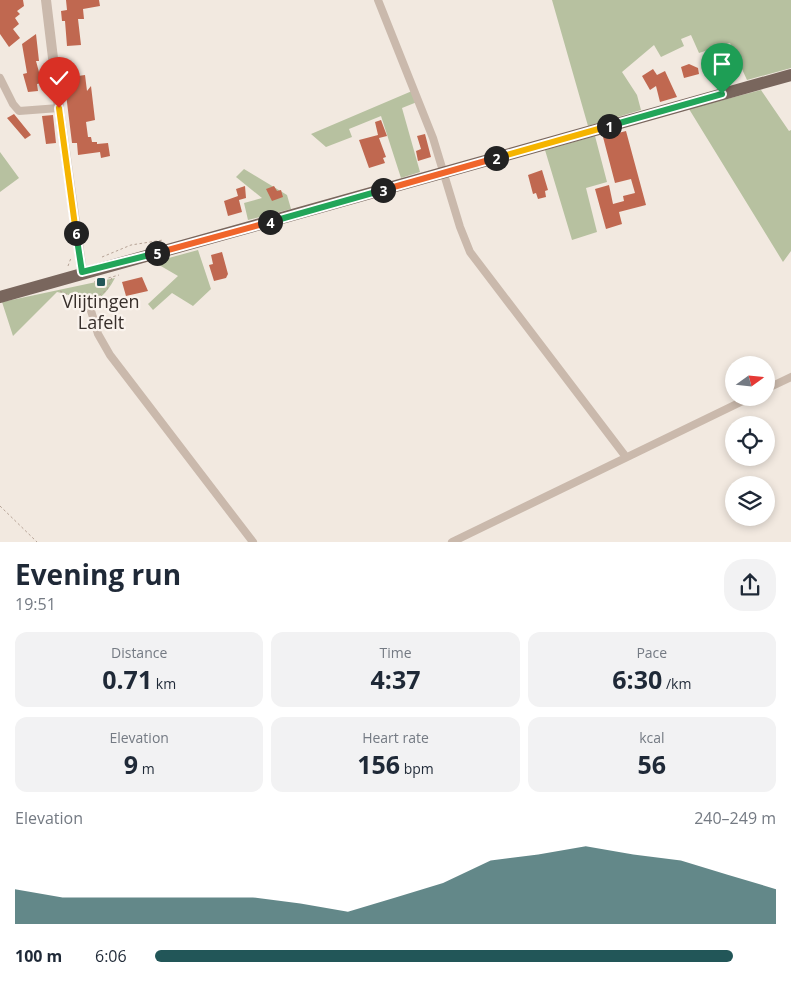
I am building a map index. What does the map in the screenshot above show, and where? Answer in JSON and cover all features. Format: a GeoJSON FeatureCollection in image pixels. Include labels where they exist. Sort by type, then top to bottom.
{"type":"FeatureCollection","features":[{"type":"Feature","properties":{"kind":"main road"},"geometry":{"type":"LineString","coordinates":[[0,297],[82,272],[791,75]]}},
{"type":"Feature","properties":{"kind":"street"},"geometry":{"type":"LineString","coordinates":[[46,0],[82,272]]}},
{"type":"Feature","properties":{"kind":"street"},"geometry":{"type":"LineString","coordinates":[[378,0],[445,172],[460,227],[470,252],[626,457]]}},
{"type":"Feature","properties":{"kind":"street"},"geometry":{"type":"LineString","coordinates":[[0,78],[13,104],[19,110],[59,108]]}},
{"type":"Feature","properties":{"kind":"street"},"geometry":{"type":"LineString","coordinates":[[87,302],[98,334],[110,356],[253,542]]}},
{"type":"Feature","properties":{"kind":"street"},"geometry":{"type":"LineString","coordinates":[[775,385],[791,377]]}},
{"type":"Feature","properties":{"kind":"street"},"geometry":{"type":"LineString","coordinates":[[452,542],[732,406]]}},
{"type":"Feature","properties":{"kind":"path"},"geometry":{"type":"LineString","coordinates":[[94,259],[131,245],[167,241]]}},
{"type":"Feature","properties":{"kind":"path"},"geometry":{"type":"LineString","coordinates":[[59,291],[87,302],[102,295],[107,290],[112,277],[121,274]]}},
{"type":"Feature","properties":{"kind":"path"},"geometry":{"type":"LineString","coordinates":[[0,506],[37,542]]}},
{"type":"Feature","properties":{"kind":"green space"},"geometry":{"type":"Polygon","coordinates":[[[552,0],[791,0],[791,68],[747,80],[730,43],[699,53],[691,35],[681,39],[684,46],[661,57],[654,45],[622,72],[637,95],[641,110],[588,126],[552,0]]]}},
{"type":"Feature","properties":{"kind":"green space"},"geometry":{"type":"Polygon","coordinates":[[[761,90],[789,131],[791,130],[791,251],[783,262],[689,109],[761,90]]]}},
{"type":"Feature","properties":{"kind":"green space"},"geometry":{"type":"Polygon","coordinates":[[[412,91],[417,102],[402,108],[420,172],[401,178],[381,116],[349,129],[352,137],[326,147],[311,134],[412,91]]]}},
{"type":"Feature","properties":{"kind":"green space"},"geometry":{"type":"Polygon","coordinates":[[[595,136],[607,182],[586,188],[597,232],[572,240],[545,150],[595,136]]]}},
{"type":"Feature","properties":{"kind":"green space"},"geometry":{"type":"Polygon","coordinates":[[[0,152],[19,178],[0,192],[0,152]]]}},
{"type":"Feature","properties":{"kind":"green space"},"geometry":{"type":"Polygon","coordinates":[[[244,169],[287,195],[291,209],[248,220],[244,203],[262,198],[236,177],[244,169]]]}},
{"type":"Feature","properties":{"kind":"green space"},"geometry":{"type":"Polygon","coordinates":[[[198,250],[211,289],[193,306],[172,293],[153,310],[148,304],[178,276],[154,262],[198,250]]]}},
{"type":"Feature","properties":{"kind":"green space"},"geometry":{"type":"Polygon","coordinates":[[[115,278],[102,296],[96,299],[83,299],[57,292],[13,336],[2,302],[115,278]]]}},
{"type":"Feature","properties":{"kind":"building"},"geometry":{"type":"Polygon","coordinates":[[[0,0],[23,0],[24,6],[17,11],[20,14],[15,18],[19,24],[13,29],[20,38],[9,47],[0,34],[0,0]]]}},
{"type":"Feature","properties":{"kind":"building"},"geometry":{"type":"Polygon","coordinates":[[[66,0],[99,0],[100,6],[83,9],[84,19],[78,19],[81,45],[67,46],[65,21],[62,21],[61,11],[67,10],[66,0]]]}},
{"type":"Feature","properties":{"kind":"building"},"geometry":{"type":"Polygon","coordinates":[[[36,34],[39,61],[36,61],[42,83],[37,84],[38,91],[28,92],[23,74],[27,73],[22,44],[36,34]]]}},
{"type":"Feature","properties":{"kind":"building"},"geometry":{"type":"Polygon","coordinates":[[[723,56],[724,59],[732,57],[736,71],[726,74],[723,64],[715,66],[713,59],[723,56]]]}},
{"type":"Feature","properties":{"kind":"building"},"geometry":{"type":"Polygon","coordinates":[[[689,64],[698,68],[699,74],[684,78],[681,67],[689,64]]]}},
{"type":"Feature","properties":{"kind":"building"},"geometry":{"type":"Polygon","coordinates":[[[653,69],[657,75],[665,71],[677,97],[660,102],[656,86],[650,90],[642,76],[653,69]]]}},
{"type":"Feature","properties":{"kind":"building"},"geometry":{"type":"Polygon","coordinates":[[[85,75],[87,91],[91,86],[95,120],[86,122],[88,137],[91,137],[92,142],[97,142],[97,144],[108,143],[110,156],[101,158],[100,152],[78,155],[77,143],[72,143],[64,78],[85,75]]]}},
{"type":"Feature","properties":{"kind":"building"},"geometry":{"type":"Polygon","coordinates":[[[14,114],[31,135],[25,139],[7,118],[14,114]]]}},
{"type":"Feature","properties":{"kind":"building"},"geometry":{"type":"Polygon","coordinates":[[[53,115],[56,143],[46,144],[42,116],[53,115]]]}},
{"type":"Feature","properties":{"kind":"building"},"geometry":{"type":"Polygon","coordinates":[[[381,120],[387,136],[379,138],[386,157],[383,158],[385,163],[369,168],[359,140],[378,135],[375,122],[381,120]]]}},
{"type":"Feature","properties":{"kind":"building"},"geometry":{"type":"Polygon","coordinates":[[[626,131],[646,205],[619,212],[622,224],[606,229],[595,189],[609,185],[613,204],[624,201],[623,196],[635,193],[631,179],[615,183],[603,137],[626,131]]]}},
{"type":"Feature","properties":{"kind":"building"},"geometry":{"type":"Polygon","coordinates":[[[425,134],[431,157],[418,161],[416,151],[421,149],[417,136],[425,134]]]}},
{"type":"Feature","properties":{"kind":"building"},"geometry":{"type":"Polygon","coordinates":[[[542,170],[548,190],[545,191],[546,197],[538,199],[536,193],[533,194],[528,175],[542,170]]]}},
{"type":"Feature","properties":{"kind":"building"},"geometry":{"type":"Polygon","coordinates":[[[245,186],[246,198],[239,200],[242,212],[228,216],[224,201],[238,196],[236,189],[245,186]]]}},
{"type":"Feature","properties":{"kind":"building"},"geometry":{"type":"Polygon","coordinates":[[[274,186],[277,191],[281,190],[283,197],[272,201],[266,189],[274,186]]]}},
{"type":"Feature","properties":{"kind":"building"},"geometry":{"type":"Polygon","coordinates":[[[222,252],[228,274],[226,278],[214,281],[209,265],[213,264],[211,255],[222,252]]]}},
{"type":"Feature","properties":{"kind":"building"},"geometry":{"type":"Polygon","coordinates":[[[142,277],[148,291],[126,296],[122,282],[142,277]]]}},
{"type":"Feature","properties":{"kind":"place","name":"Vlijtingen Lafelt"},"geometry":{"type":"Point","coordinates":[101,282]}},
{"type":"Feature","properties":{"kind":"route"},"geometry":{"type":"LineString","coordinates":[[59,108],[82,272],[182,246],[722,94]]}}]}
